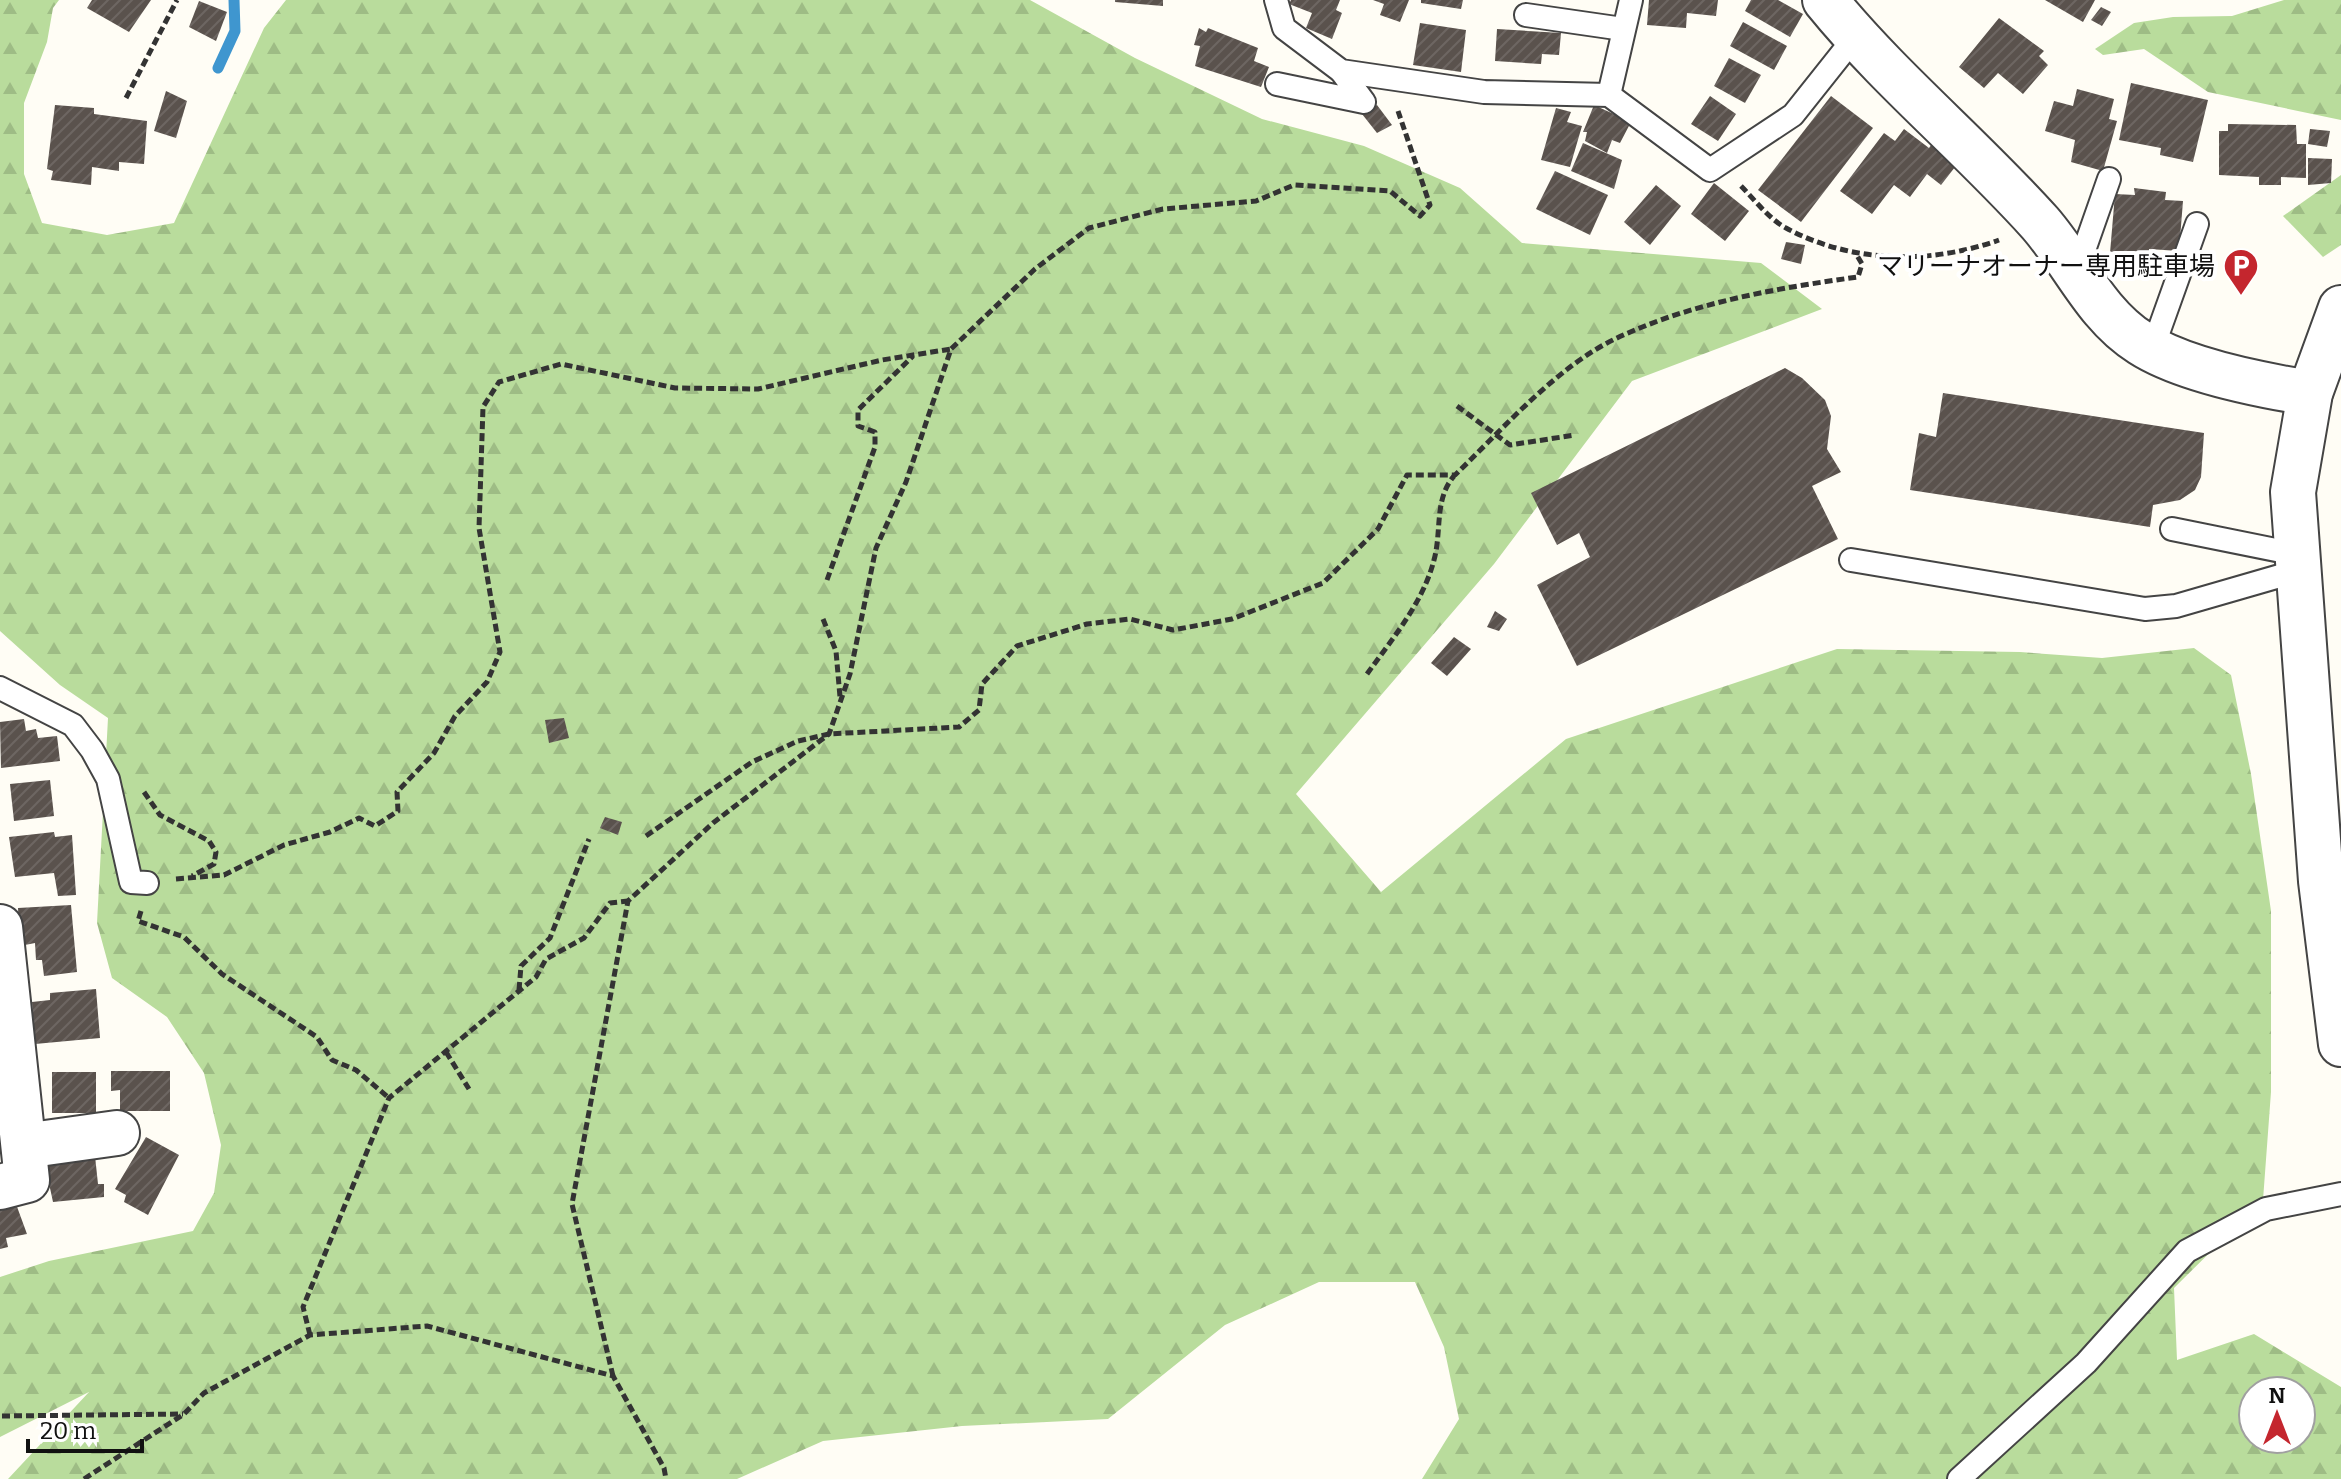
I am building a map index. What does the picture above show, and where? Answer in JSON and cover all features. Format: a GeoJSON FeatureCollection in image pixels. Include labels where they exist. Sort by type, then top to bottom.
{"type":"FeatureCollection","features":[{"type":"Feature","properties":{"kind":"street"},"geometry":{"type":"LineString","coordinates":[[1825,0],[1855,37],[2041,225],[2115,322],[2152,350],[2214,370],[2310,393]]}},
{"type":"Feature","properties":{"kind":"street"},"geometry":{"type":"LineString","coordinates":[[2341,308],[2310,393],[2293,492],[2297,562],[2331,880],[2341,1044]]}},
{"type":"Feature","properties":{"kind":"street"},"geometry":{"type":"LineString","coordinates":[[0,927],[27,1180],[0,1187]]}},
{"type":"Feature","properties":{"kind":"street"},"geometry":{"type":"LineString","coordinates":[[24,1146],[117,1133]]}},
{"type":"Feature","properties":{"kind":"lane"},"geometry":{"type":"LineString","coordinates":[[1276,0],[1284,28],[1347,79],[1364,102],[1277,84]]}},
{"type":"Feature","properties":{"kind":"lane"},"geometry":{"type":"LineString","coordinates":[[1609,95],[1631,0]]}},
{"type":"Feature","properties":{"kind":"lane"},"geometry":{"type":"LineString","coordinates":[[1526,15],[1623,29]]}},
{"type":"Feature","properties":{"kind":"lane"},"geometry":{"type":"LineString","coordinates":[[1347,79],[1484,92],[1609,95],[1710,170],[1793,115],[1855,37]]}},
{"type":"Feature","properties":{"kind":"lane"},"geometry":{"type":"LineString","coordinates":[[2076,274],[2109,179]]}},
{"type":"Feature","properties":{"kind":"lane"},"geometry":{"type":"LineString","coordinates":[[2152,350],[2197,224]]}},
{"type":"Feature","properties":{"kind":"lane"},"geometry":{"type":"LineString","coordinates":[[2172,529],[2297,562]]}},
{"type":"Feature","properties":{"kind":"lane"},"geometry":{"type":"LineString","coordinates":[[1851,560],[2145,609],[2176,606],[2297,562]]}},
{"type":"Feature","properties":{"kind":"lane"},"geometry":{"type":"LineString","coordinates":[[0,688],[73,725],[92,750],[108,779],[131,882],[147,883]]}},
{"type":"Feature","properties":{"kind":"lane"},"geometry":{"type":"LineString","coordinates":[[1959,1479],[2086,1363],[2187,1251],[2266,1209],[2341,1194]]}},
{"type":"Feature","properties":{"kind":"path"},"geometry":{"type":"LineString","coordinates":[[126,98],[177,0]]}},
{"type":"Feature","properties":{"kind":"path"},"geometry":{"type":"LineString","coordinates":[[310,1335],[303,1307],[389,1098],[536,977],[546,959],[584,938],[610,903],[628,901],[713,823],[829,734],[840,702],[876,548],[906,482],[951,349],[1035,269],[1089,228],[1163,209],[1256,201],[1294,185],[1390,191],[1420,216],[1430,205],[1396,104],[1347,79]]}},
{"type":"Feature","properties":{"kind":"path"},"geometry":{"type":"LineString","coordinates":[[1718,164],[1783,227],[1838,249],[1893,259],[1973,249],[2041,225]]}},
{"type":"Feature","properties":{"kind":"path"},"geometry":{"type":"LineString","coordinates":[[1367,674],[1411,612],[1434,560],[1443,489],[1546,387],[1615,339],[1696,310],[1783,287],[1858,277],[1862,264],[1855,252]]}},
{"type":"Feature","properties":{"kind":"path"},"geometry":{"type":"LineString","coordinates":[[389,1098],[356,1070],[332,1060],[317,1037],[222,974],[184,937],[138,921],[147,883],[224,875],[284,845],[330,832],[359,818],[375,826],[398,811],[397,792],[434,753],[455,716],[487,682],[500,652],[479,528],[483,407],[499,382],[561,364],[675,388],[758,389],[951,349]]}},
{"type":"Feature","properties":{"kind":"path"},"geometry":{"type":"LineString","coordinates":[[827,580],[875,447],[875,432],[858,426],[858,410],[914,355]]}},
{"type":"Feature","properties":{"kind":"path"},"geometry":{"type":"LineString","coordinates":[[1457,406],[1510,445],[1575,435]]}},
{"type":"Feature","properties":{"kind":"path"},"geometry":{"type":"LineString","coordinates":[[646,836],[752,762],[798,741],[829,734],[959,727],[979,710],[982,684],[1017,646],[1087,624],[1130,619],[1173,630],[1232,619],[1323,583],[1378,529],[1407,475],[1455,475]]}},
{"type":"Feature","properties":{"kind":"path"},"geometry":{"type":"LineString","coordinates":[[823,619],[836,651],[840,702]]}},
{"type":"Feature","properties":{"kind":"path"},"geometry":{"type":"LineString","coordinates":[[92,750],[132,765],[136,781],[160,815],[209,841],[216,852],[214,864],[190,877]]}},
{"type":"Feature","properties":{"kind":"path"},"geometry":{"type":"LineString","coordinates":[[519,991],[521,966],[550,938],[589,839]]}},
{"type":"Feature","properties":{"kind":"path"},"geometry":{"type":"LineString","coordinates":[[628,901],[572,1204],[613,1376],[664,1468],[666,1479]]}},
{"type":"Feature","properties":{"kind":"path"},"geometry":{"type":"LineString","coordinates":[[446,1052],[469,1089]]}},
{"type":"Feature","properties":{"kind":"path"},"geometry":{"type":"LineString","coordinates":[[84,1479],[184,1414],[204,1393],[310,1335],[427,1326],[613,1376]]}},
{"type":"Feature","properties":{"kind":"path"},"geometry":{"type":"LineString","coordinates":[[2,1416],[184,1414]]}},
{"type":"Feature","properties":{"kind":"green space"},"geometry":{"type":"Polygon","coordinates":[[[0,0],[59,0],[53,8],[47,42],[24,103],[24,174],[42,223],[107,235],[174,223],[264,28],[286,0],[1030,0],[1135,58],[1262,119],[1364,146],[1460,188],[1522,243],[1761,263],[1822,309],[1632,381],[1494,564],[1296,794],[1381,892],[1566,739],[1837,649],[2020,652],[2102,658],[2194,648],[2231,675],[2251,774],[2271,911],[2271,1092],[2263,1200],[2174,1288],[2177,1360],[2254,1334],[2341,1387],[2341,1479],[1422,1479],[1459,1419],[1444,1347],[1415,1282],[1319,1282],[1225,1325],[1108,1419],[962,1426],[823,1441],[737,1479],[8,1479],[89,1392],[0,1437],[0,1277],[49,1261],[193,1231],[214,1193],[221,1145],[204,1073],[167,1017],[112,978],[97,923],[108,718],[60,685],[0,631],[0,0]]]}},
{"type":"Feature","properties":{"kind":"green space"},"geometry":{"type":"Polygon","coordinates":[[[2284,0],[2341,0],[2341,120],[2208,92],[2144,49],[2103,55],[2095,49],[2134,23],[2173,17],[2232,16],[2284,0]]]}},
{"type":"Feature","properties":{"kind":"green space"},"geometry":{"type":"Polygon","coordinates":[[[2341,175],[2341,245],[2323,257],[2283,216],[2341,175]]]}},
{"type":"Feature","properties":{"kind":"building"},"geometry":{"type":"Polygon","coordinates":[[[92,0],[151,0],[129,32],[87,8],[92,0]]]}},
{"type":"Feature","properties":{"kind":"building"},"geometry":{"type":"Polygon","coordinates":[[[1163,0],[1163,6],[1115,2],[1163,0]]]}},
{"type":"Feature","properties":{"kind":"building"},"geometry":{"type":"Polygon","coordinates":[[[1291,0],[1340,0],[1336,10],[1342,13],[1332,39],[1306,28],[1312,13],[1289,4],[1291,0]]]}},
{"type":"Feature","properties":{"kind":"building"},"geometry":{"type":"Polygon","coordinates":[[[1373,0],[1409,0],[1400,22],[1380,15],[1384,4],[1373,0]]]}},
{"type":"Feature","properties":{"kind":"building"},"geometry":{"type":"Polygon","coordinates":[[[1421,0],[1463,0],[1461,9],[1421,3],[1421,0]]]}},
{"type":"Feature","properties":{"kind":"building"},"geometry":{"type":"Polygon","coordinates":[[[1649,0],[1718,0],[1716,16],[1687,13],[1686,28],[1647,25],[1649,0]]]}},
{"type":"Feature","properties":{"kind":"building"},"geometry":{"type":"Polygon","coordinates":[[[1751,0],[1778,0],[1803,14],[1790,37],[1745,11],[1751,0]]]}},
{"type":"Feature","properties":{"kind":"building"},"geometry":{"type":"Polygon","coordinates":[[[2045,0],[2095,0],[2083,22],[2045,0]]]}},
{"type":"Feature","properties":{"kind":"building"},"geometry":{"type":"Polygon","coordinates":[[[199,1],[227,12],[216,41],[189,27],[199,1]]]}},
{"type":"Feature","properties":{"kind":"building"},"geometry":{"type":"Polygon","coordinates":[[[2101,7],[2111,12],[2102,26],[2091,20],[2101,7]]]}},
{"type":"Feature","properties":{"kind":"building"},"geometry":{"type":"Polygon","coordinates":[[[1999,18],[2044,51],[2039,56],[2048,65],[2023,94],[1998,73],[1984,88],[1959,67],[1999,18]]]}},
{"type":"Feature","properties":{"kind":"building"},"geometry":{"type":"Polygon","coordinates":[[[1743,22],[1787,46],[1774,70],[1730,46],[1743,22]]]}},
{"type":"Feature","properties":{"kind":"building"},"geometry":{"type":"Polygon","coordinates":[[[1420,23],[1466,30],[1461,72],[1413,65],[1420,23]]]}},
{"type":"Feature","properties":{"kind":"building"},"geometry":{"type":"Polygon","coordinates":[[[1199,28],[1206,32],[1208,28],[1258,48],[1254,61],[1269,67],[1261,87],[1195,66],[1200,46],[1194,45],[1199,28]]]}},
{"type":"Feature","properties":{"kind":"building"},"geometry":{"type":"Polygon","coordinates":[[[1497,29],[1561,33],[1559,55],[1542,54],[1541,64],[1495,61],[1497,29]]]}},
{"type":"Feature","properties":{"kind":"building"},"geometry":{"type":"Polygon","coordinates":[[[1729,58],[1761,75],[1745,103],[1714,86],[1729,58]]]}},
{"type":"Feature","properties":{"kind":"building"},"geometry":{"type":"Polygon","coordinates":[[[2131,83],[2208,100],[2193,162],[2160,155],[2161,148],[2119,140],[2131,83]]]}},
{"type":"Feature","properties":{"kind":"building"},"geometry":{"type":"Polygon","coordinates":[[[2077,89],[2114,99],[2109,119],[2117,121],[2103,171],[2071,162],[2075,140],[2045,131],[2054,101],[2073,106],[2077,89]]]}},
{"type":"Feature","properties":{"kind":"building"},"geometry":{"type":"Polygon","coordinates":[[[166,91],[187,101],[176,138],[154,131],[166,91]]]}},
{"type":"Feature","properties":{"kind":"building"},"geometry":{"type":"Polygon","coordinates":[[[1710,96],[1736,114],[1718,141],[1691,124],[1710,96]]]}},
{"type":"Feature","properties":{"kind":"building"},"geometry":{"type":"Polygon","coordinates":[[[1831,96],[1873,128],[1801,222],[1758,190],[1831,96]]]}},
{"type":"Feature","properties":{"kind":"building"},"geometry":{"type":"Polygon","coordinates":[[[55,105],[94,108],[94,114],[147,121],[144,164],[119,162],[119,171],[92,167],[91,185],[51,180],[53,171],[47,169],[55,105]]]}},
{"type":"Feature","properties":{"kind":"building"},"geometry":{"type":"Polygon","coordinates":[[[1377,105],[1392,125],[1377,133],[1362,114],[1377,105]]]}},
{"type":"Feature","properties":{"kind":"building"},"geometry":{"type":"Polygon","coordinates":[[[1594,105],[1631,122],[1620,143],[1612,140],[1607,153],[1585,141],[1587,132],[1583,132],[1594,105]]]}},
{"type":"Feature","properties":{"kind":"building"},"geometry":{"type":"Polygon","coordinates":[[[1556,108],[1571,112],[1567,122],[1582,126],[1570,167],[1541,160],[1556,108]]]}},
{"type":"Feature","properties":{"kind":"building"},"geometry":{"type":"Polygon","coordinates":[[[2228,124],[2296,125],[2297,144],[2306,144],[2306,178],[2281,177],[2281,185],[2259,185],[2259,177],[2219,175],[2219,131],[2228,131],[2228,124]]]}},
{"type":"Feature","properties":{"kind":"building"},"geometry":{"type":"Polygon","coordinates":[[[1904,129],[1929,148],[1933,142],[1959,162],[1941,185],[1927,174],[1910,197],[1894,185],[1872,214],[1840,191],[1884,133],[1895,141],[1904,129]]]}},
{"type":"Feature","properties":{"kind":"building"},"geometry":{"type":"Polygon","coordinates":[[[2310,129],[2330,131],[2327,147],[2308,144],[2310,129]]]}},
{"type":"Feature","properties":{"kind":"building"},"geometry":{"type":"Polygon","coordinates":[[[1583,143],[1622,160],[1614,189],[1571,171],[1583,143]]]}},
{"type":"Feature","properties":{"kind":"building"},"geometry":{"type":"Polygon","coordinates":[[[2308,158],[2332,159],[2331,183],[2308,185],[2308,158]]]}},
{"type":"Feature","properties":{"kind":"building"},"geometry":{"type":"Polygon","coordinates":[[[1555,171],[1608,195],[1590,235],[1536,209],[1555,171]]]}},
{"type":"Feature","properties":{"kind":"building"},"geometry":{"type":"Polygon","coordinates":[[[1714,183],[1749,211],[1725,241],[1691,214],[1714,183]]]}},
{"type":"Feature","properties":{"kind":"building"},"geometry":{"type":"Polygon","coordinates":[[[1656,185],[1681,206],[1650,245],[1624,222],[1656,185]]]}},
{"type":"Feature","properties":{"kind":"building"},"geometry":{"type":"Polygon","coordinates":[[[2134,188],[2166,192],[2165,200],[2183,201],[2179,251],[2149,249],[2149,257],[2110,253],[2115,194],[2135,195],[2134,188]]]}},
{"type":"Feature","properties":{"kind":"building"},"geometry":{"type":"Polygon","coordinates":[[[1786,242],[1805,245],[1801,264],[1781,259],[1786,242]]]}},
{"type":"Feature","properties":{"kind":"building"},"geometry":{"type":"Polygon","coordinates":[[[1785,368],[1802,378],[1825,400],[1831,416],[1827,449],[1841,472],[1812,486],[1838,539],[1577,666],[1537,585],[1590,557],[1579,533],[1557,545],[1531,493],[1785,368]]]}},
{"type":"Feature","properties":{"kind":"building"},"geometry":{"type":"Polygon","coordinates":[[[1943,393],[2204,433],[2201,477],[2195,490],[2180,500],[2153,505],[2150,527],[1910,490],[1919,433],[1936,437],[1943,393]]]}},
{"type":"Feature","properties":{"kind":"building"},"geometry":{"type":"Polygon","coordinates":[[[1495,611],[1507,619],[1499,631],[1487,627],[1495,611]]]}},
{"type":"Feature","properties":{"kind":"building"},"geometry":{"type":"Polygon","coordinates":[[[1454,637],[1471,649],[1447,676],[1431,663],[1454,637]]]}},
{"type":"Feature","properties":{"kind":"building"},"geometry":{"type":"Polygon","coordinates":[[[564,718],[569,738],[549,743],[545,720],[564,718]]]}},
{"type":"Feature","properties":{"kind":"building"},"geometry":{"type":"Polygon","coordinates":[[[24,719],[26,731],[36,729],[38,738],[57,736],[60,761],[1,768],[0,722],[24,719]]]}},
{"type":"Feature","properties":{"kind":"building"},"geometry":{"type":"Polygon","coordinates":[[[50,780],[54,816],[14,821],[10,784],[50,780]]]}},
{"type":"Feature","properties":{"kind":"building"},"geometry":{"type":"Polygon","coordinates":[[[605,817],[622,822],[618,835],[600,828],[605,817]]]}},
{"type":"Feature","properties":{"kind":"building"},"geometry":{"type":"Polygon","coordinates":[[[54,832],[55,837],[72,835],[76,895],[58,896],[54,873],[15,877],[9,837],[54,832]]]}},
{"type":"Feature","properties":{"kind":"building"},"geometry":{"type":"Polygon","coordinates":[[[71,905],[77,972],[44,976],[42,960],[36,960],[35,943],[20,946],[18,908],[71,905]]]}},
{"type":"Feature","properties":{"kind":"building"},"geometry":{"type":"Polygon","coordinates":[[[96,989],[100,1038],[35,1044],[32,1002],[50,1000],[50,993],[96,989]]]}},
{"type":"Feature","properties":{"kind":"building"},"geometry":{"type":"Polygon","coordinates":[[[111,1071],[170,1071],[170,1111],[120,1111],[120,1090],[111,1091],[111,1071]]]}},
{"type":"Feature","properties":{"kind":"building"},"geometry":{"type":"Polygon","coordinates":[[[52,1072],[96,1072],[96,1113],[52,1113],[52,1072]]]}},
{"type":"Feature","properties":{"kind":"building"},"geometry":{"type":"Polygon","coordinates":[[[146,1137],[179,1155],[148,1215],[124,1202],[126,1195],[115,1189],[146,1137]]]}},
{"type":"Feature","properties":{"kind":"building"},"geometry":{"type":"Polygon","coordinates":[[[95,1156],[98,1184],[104,1184],[104,1197],[53,1202],[44,1160],[95,1156]]]}},
{"type":"Feature","properties":{"kind":"building"},"geometry":{"type":"Polygon","coordinates":[[[16,1204],[27,1234],[6,1238],[8,1247],[0,1249],[0,1207],[16,1204]]]}},
{"type":"Feature","properties":{"kind":"waterway"},"geometry":{"type":"LineString","coordinates":[[218,68],[235,31],[234,0]]}},
{"type":"Feature","properties":{"kind":"place","name":"マリーナオーナー専用駐車場"},"geometry":{"type":"Point","coordinates":[2241,297]}}]}
